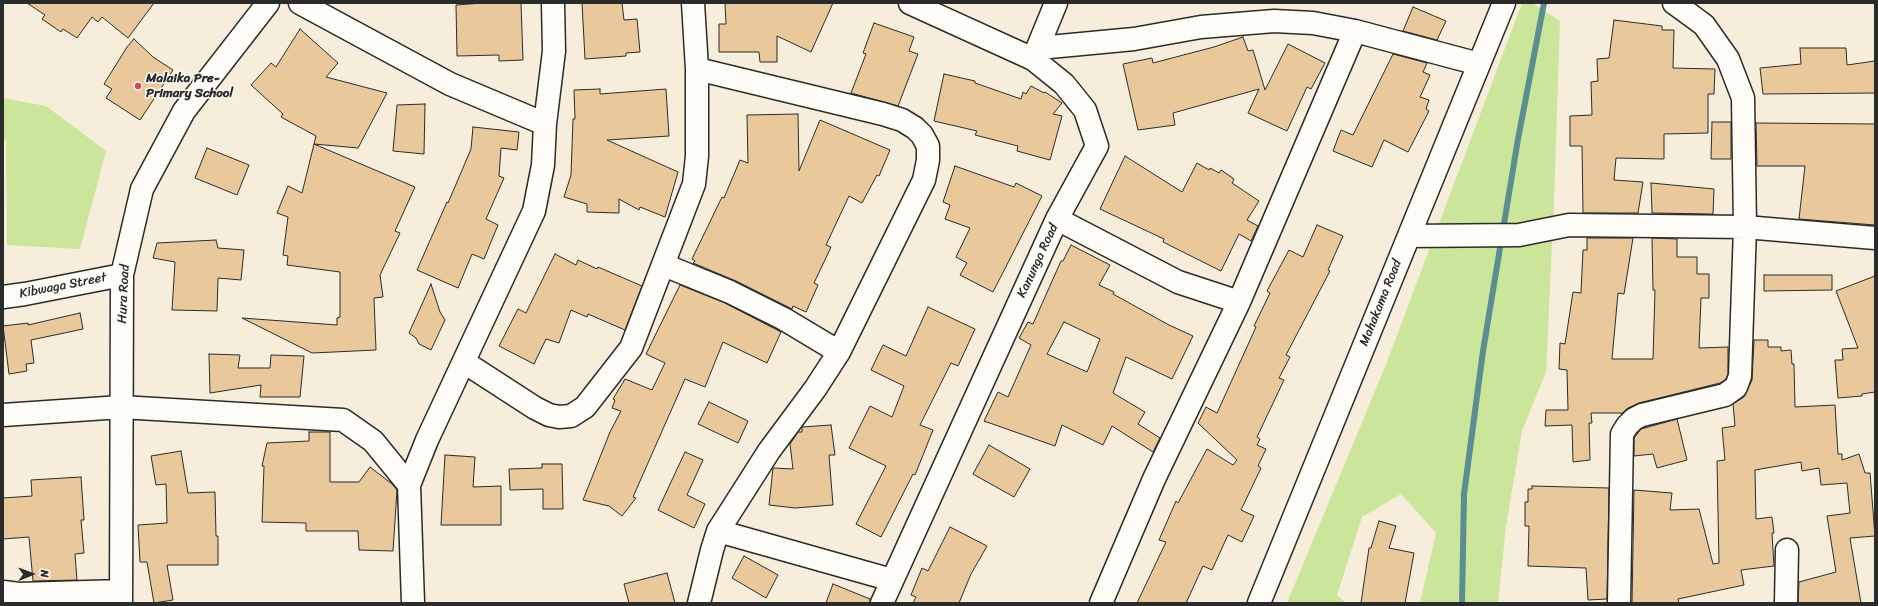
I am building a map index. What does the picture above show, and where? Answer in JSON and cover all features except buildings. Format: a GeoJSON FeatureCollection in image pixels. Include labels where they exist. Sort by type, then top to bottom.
{"type":"FeatureCollection","features":[{"type":"Feature","properties":{"kind":"street","name":"Hura Road"},"geometry":{"type":"LineString","coordinates":[[121,597],[122,275],[142,189],[184,111],[268,3]]}},
{"type":"Feature","properties":{"kind":"street"},"geometry":{"type":"LineString","coordinates":[[300,3],[450,84],[545,124]]}},
{"type":"Feature","properties":{"kind":"street"},"geometry":{"type":"LineString","coordinates":[[413,603],[408,485],[427,440],[534,211],[543,165],[545,124],[554,51],[553,3]]}},
{"type":"Feature","properties":{"kind":"street"},"geometry":{"type":"LineString","coordinates":[[464,362],[549,415],[560,417],[571,416],[586,407],[632,348],[694,184],[697,156],[697,69],[693,3]]}},
{"type":"Feature","properties":{"kind":"street","name":"Kanunga Road"},"geometry":{"type":"LineString","coordinates":[[882,603],[1057,219],[1097,146],[1086,110],[1036,53],[910,3]]}},
{"type":"Feature","properties":{"kind":"street"},"geometry":{"type":"LineString","coordinates":[[1056,3],[1036,53],[1134,39],[1201,26],[1274,20],[1313,23],[1356,31],[1479,64]]}},
{"type":"Feature","properties":{"kind":"street","name":"Mahakama Road"},"geometry":{"type":"LineString","coordinates":[[1259,603],[1504,3]]}},
{"type":"Feature","properties":{"kind":"street"},"geometry":{"type":"LineString","coordinates":[[1619,603],[1622,434],[1634,419],[1642,415],[1725,395],[1736,387],[1740,376],[1745,227],[1743,98],[1728,59],[1704,25],[1674,3]]}},
{"type":"Feature","properties":{"kind":"street"},"geometry":{"type":"LineString","coordinates":[[1101,603],[1154,479],[1239,302],[1356,31]]}},
{"type":"Feature","properties":{"kind":"street"},"geometry":{"type":"LineString","coordinates":[[697,69],[883,114],[902,120],[915,128],[922,135],[928,146],[928,160],[924,180],[839,352],[815,389],[769,451],[718,532],[698,603]]}},
{"type":"Feature","properties":{"kind":"street"},"geometry":{"type":"LineString","coordinates":[[1057,219],[1178,282],[1239,302]]}},
{"type":"Feature","properties":{"kind":"street"},"geometry":{"type":"LineString","coordinates":[[1409,236],[1519,235],[1569,226],[1745,227],[1875,238]]}},
{"type":"Feature","properties":{"kind":"street"},"geometry":{"type":"LineString","coordinates":[[664,266],[730,292],[784,319],[839,352]]}},
{"type":"Feature","properties":{"kind":"street","name":"Kibwaga Street"},"geometry":{"type":"LineString","coordinates":[[3,297],[122,275]]}},
{"type":"Feature","properties":{"kind":"street"},"geometry":{"type":"LineString","coordinates":[[3,415],[121,407],[342,420],[374,441],[408,485]]}},
{"type":"Feature","properties":{"kind":"street"},"geometry":{"type":"LineString","coordinates":[[718,532],[892,580]]}},
{"type":"Feature","properties":{"kind":"street"},"geometry":{"type":"LineString","coordinates":[[1786,603],[1787,550]]}},
{"type":"Feature","properties":{"kind":"street"},"geometry":{"type":"LineString","coordinates":[[3,592],[19,594],[121,597]]}},
{"type":"Feature","properties":{"kind":"green space"},"geometry":{"type":"Polygon","coordinates":[[[1522,3],[1532,3],[1560,21],[1554,200],[1546,372],[1522,431],[1506,526],[1498,603],[1420,603],[1436,533],[1401,494],[1362,517],[1337,595],[1346,603],[1287,603],[1387,362],[1522,3]]]}},
{"type":"Feature","properties":{"kind":"green space"},"geometry":{"type":"Polygon","coordinates":[[[3,98],[46,106],[106,151],[80,249],[7,245],[6,140],[3,138],[3,98]]]}},
{"type":"Feature","properties":{"kind":"waterway"},"geometry":{"type":"LineString","coordinates":[[1462,603],[1464,494],[1483,351],[1518,139],[1544,3]]}},
{"type":"Feature","properties":{"kind":"place","name":"Malaika Pre- Primary School"},"geometry":{"type":"Point","coordinates":[138,86]}}]}
